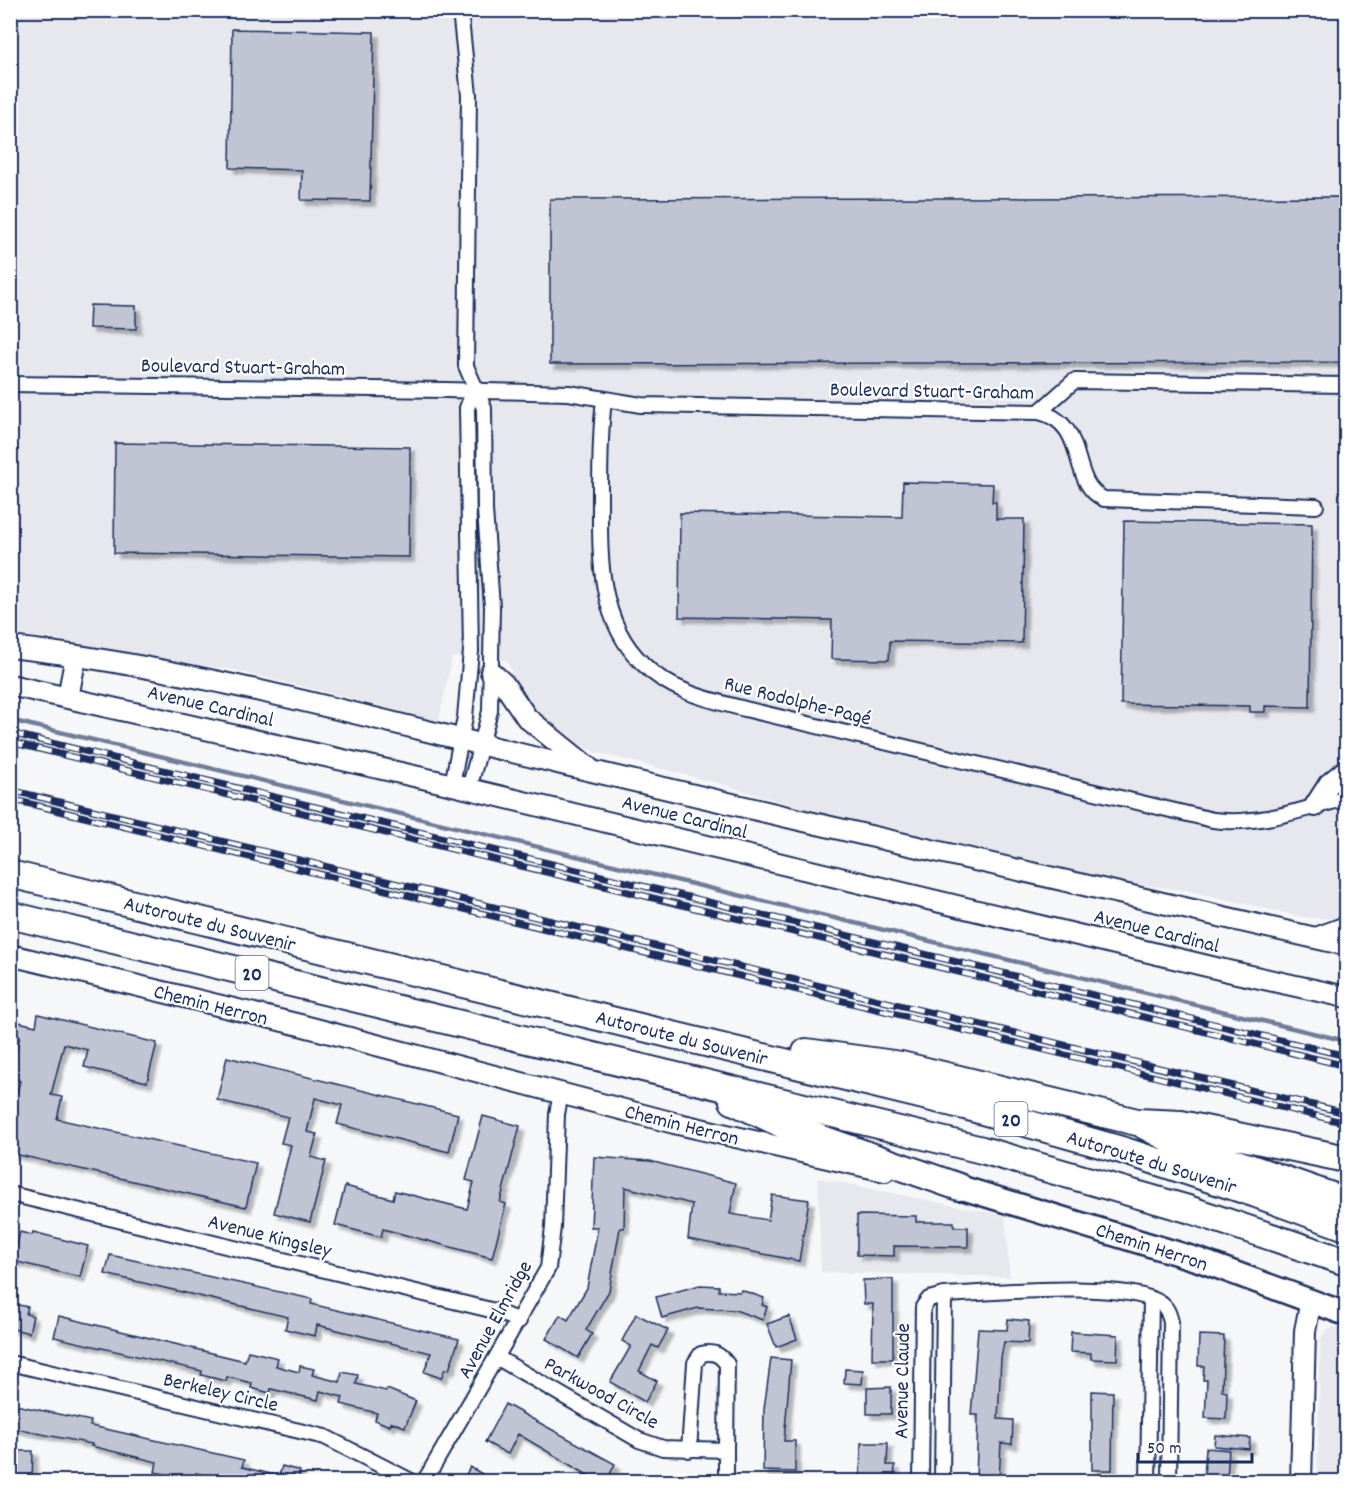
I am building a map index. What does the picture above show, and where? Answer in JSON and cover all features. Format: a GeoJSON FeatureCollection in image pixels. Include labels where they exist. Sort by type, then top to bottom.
{"type":"FeatureCollection","features":[{"type":"Feature","properties":{"kind":"highway","name":"Autoroute du Souvenir"},"geometry":{"type":"LineString","coordinates":[[10,874],[908,1091],[1048,1128],[1256,1194],[1347,1227]]}},
{"type":"Feature","properties":{"kind":"highway","name":"Autoroute du Souvenir"},"geometry":{"type":"LineString","coordinates":[[10,915],[1044,1166],[1188,1209],[1347,1262]]}},
{"type":"Feature","properties":{"kind":"highway"},"geometry":{"type":"LineString","coordinates":[[669,1034],[901,1065],[1137,1122],[1181,1124],[1347,1159]]}},
{"type":"Feature","properties":{"kind":"highway"},"geometry":{"type":"LineString","coordinates":[[684,1078],[788,1127],[959,1187]]}},
{"type":"Feature","properties":{"kind":"highway"},"geometry":{"type":"LineString","coordinates":[[1137,1122],[1176,1142],[1347,1201]]}},
{"type":"Feature","properties":{"kind":"main road","name":"Avenue Cardinal"},"geometry":{"type":"LineString","coordinates":[[10,648],[76,656],[251,690],[1347,945]]}},
{"type":"Feature","properties":{"kind":"main road"},"geometry":{"type":"LineString","coordinates":[[68,697],[76,656]]}},
{"type":"Feature","properties":{"kind":"main road"},"geometry":{"type":"LineString","coordinates":[[491,672],[504,684],[527,718],[593,771]]}},
{"type":"Feature","properties":{"kind":"main road","name":"Avenue Cardinal"},"geometry":{"type":"LineString","coordinates":[[10,685],[460,787],[1228,971],[1347,997]]}},
{"type":"Feature","properties":{"kind":"main road"},"geometry":{"type":"LineString","coordinates":[[1315,806],[1329,784],[1347,770]]}},
{"type":"Feature","properties":{"kind":"main road"},"geometry":{"type":"LineString","coordinates":[[1316,938],[1347,927]]}},
{"type":"Feature","properties":{"kind":"main road","name":"Chemin Herron"},"geometry":{"type":"LineString","coordinates":[[10,955],[776,1147],[959,1187],[1189,1257],[1347,1314]]}},
{"type":"Feature","properties":{"kind":"main road"},"geometry":{"type":"LineString","coordinates":[[1301,1482],[1305,1331],[1311,1300]]}},
{"type":"Feature","properties":{"kind":"street"},"geometry":{"type":"LineString","coordinates":[[460,10],[469,95],[466,366],[474,390],[484,408],[484,510],[492,589],[488,720],[470,742],[460,787]]}},
{"type":"Feature","properties":{"kind":"street"},"geometry":{"type":"LineString","coordinates":[[1039,412],[1074,381],[1347,385]]}},
{"type":"Feature","properties":{"kind":"street","name":"Boulevard Stuart-Graham"},"geometry":{"type":"LineString","coordinates":[[10,384],[474,390]]}},
{"type":"Feature","properties":{"kind":"street"},"geometry":{"type":"LineString","coordinates":[[474,390],[569,393],[604,400]]}},
{"type":"Feature","properties":{"kind":"street"},"geometry":{"type":"LineString","coordinates":[[460,787],[470,742],[467,700],[471,643],[467,408],[474,390]]}},
{"type":"Feature","properties":{"kind":"street","name":"Boulevard Stuart-Graham"},"geometry":{"type":"LineString","coordinates":[[604,400],[641,405],[1039,412],[1063,422],[1075,445],[1087,483],[1097,496],[1104,499],[1316,506]]}},
{"type":"Feature","properties":{"kind":"street","name":"Rue Rodolphe-Pagé"},"geometry":{"type":"LineString","coordinates":[[604,400],[600,438],[600,549],[604,587],[612,614],[624,639],[642,664],[664,680],[693,694],[745,709],[1213,819],[1253,821],[1347,798]]}},
{"type":"Feature","properties":{"kind":"street","name":"Avenue Elmridge"},"geometry":{"type":"LineString","coordinates":[[424,1482],[543,1279],[551,1256],[557,1114],[561,1092]]}},
{"type":"Feature","properties":{"kind":"street","name":"Avenue Kingsley"},"geometry":{"type":"LineString","coordinates":[[10,1194],[495,1311],[519,1321]]}},
{"type":"Feature","properties":{"kind":"street"},"geometry":{"type":"LineString","coordinates":[[944,1296],[1053,1290],[1126,1293],[1150,1299],[1166,1308],[1171,1322],[1169,1482]]}},
{"type":"Feature","properties":{"kind":"street","name":"Avenue Claude"},"geometry":{"type":"LineString","coordinates":[[921,1482],[923,1307],[929,1299],[944,1296],[942,1482]]}},
{"type":"Feature","properties":{"kind":"street"},"geometry":{"type":"LineString","coordinates":[[1148,1482],[1150,1299]]}},
{"type":"Feature","properties":{"kind":"street","name":"Parkwood Circle"},"geometry":{"type":"LineString","coordinates":[[689,1450],[695,1363],[701,1354],[711,1352],[720,1355],[727,1364],[726,1482]]}},
{"type":"Feature","properties":{"kind":"street","name":"Parkwood Circle"},"geometry":{"type":"LineString","coordinates":[[498,1358],[639,1440],[663,1448],[726,1450]]}},
{"type":"Feature","properties":{"kind":"street","name":"Berkeley Circle"},"geometry":{"type":"LineString","coordinates":[[10,1363],[325,1437],[413,1482]]}},
{"type":"Feature","properties":{"kind":"shaded area"},"geometry":{"type":"Polygon","coordinates":[[[10,11],[1346,11],[1346,919],[1307,918],[1189,891],[1085,877],[831,817],[725,785],[595,752],[573,742],[534,712],[521,696],[507,660],[452,657],[438,724],[346,697],[229,669],[149,658],[49,638],[11,635],[10,11]]]}},
{"type":"Feature","properties":{"kind":"shaded area"},"geometry":{"type":"Polygon","coordinates":[[[818,1178],[1005,1216],[1010,1277],[821,1272],[818,1178]]]}},
{"type":"Feature","properties":{"kind":"shaded area"},"geometry":{"type":"Polygon","coordinates":[[[1334,1327],[1346,1330],[1346,1481],[1317,1481],[1320,1341],[1326,1330],[1334,1327]]]}},
{"type":"Feature","properties":{"kind":"building"},"geometry":{"type":"Polygon","coordinates":[[[232,29],[374,32],[370,201],[301,200],[302,170],[230,168],[232,29]]]}},
{"type":"Feature","properties":{"kind":"building"},"geometry":{"type":"Polygon","coordinates":[[[1347,197],[1347,362],[550,364],[550,199],[1347,197]]]}},
{"type":"Feature","properties":{"kind":"building"},"geometry":{"type":"Polygon","coordinates":[[[90,305],[136,306],[136,329],[89,328],[90,305]]]}},
{"type":"Feature","properties":{"kind":"building"},"geometry":{"type":"Polygon","coordinates":[[[115,443],[410,447],[409,557],[114,553],[115,443]]]}},
{"type":"Feature","properties":{"kind":"building"},"geometry":{"type":"Polygon","coordinates":[[[903,482],[993,484],[992,502],[996,502],[996,519],[1024,519],[1022,643],[890,641],[889,660],[831,659],[832,620],[679,617],[680,513],[902,517],[903,482]]]}},
{"type":"Feature","properties":{"kind":"building"},"geometry":{"type":"Polygon","coordinates":[[[1124,521],[1312,524],[1310,707],[1265,706],[1265,712],[1250,712],[1250,706],[1121,704],[1124,521]]]}},
{"type":"Feature","properties":{"kind":"building"},"geometry":{"type":"Polygon","coordinates":[[[38,1014],[157,1043],[147,1082],[84,1067],[88,1050],[64,1044],[51,1095],[62,1097],[57,1119],[256,1163],[246,1207],[10,1153],[10,1119],[20,1081],[10,1075],[20,1036],[10,1034],[10,1020],[36,1026],[38,1014]]]}},
{"type":"Feature","properties":{"kind":"building"},"geometry":{"type":"Polygon","coordinates":[[[227,1057],[458,1114],[449,1152],[337,1124],[342,1105],[315,1098],[307,1132],[317,1134],[311,1157],[326,1161],[310,1222],[274,1213],[291,1145],[281,1143],[288,1117],[217,1100],[227,1057]]]}},
{"type":"Feature","properties":{"kind":"building"},"geometry":{"type":"Polygon","coordinates":[[[483,1116],[520,1126],[500,1202],[506,1204],[492,1258],[383,1229],[381,1237],[335,1225],[345,1186],[393,1199],[395,1191],[467,1209],[474,1182],[466,1180],[483,1116]]]}},
{"type":"Feature","properties":{"kind":"building"},"geometry":{"type":"Polygon","coordinates":[[[594,1157],[650,1161],[736,1183],[730,1214],[768,1220],[772,1195],[809,1200],[799,1261],[688,1239],[692,1204],[625,1187],[624,1228],[620,1228],[609,1291],[586,1330],[592,1334],[578,1358],[546,1339],[560,1315],[568,1320],[587,1288],[598,1227],[591,1227],[594,1157]]]}},
{"type":"Feature","properties":{"kind":"building"},"geometry":{"type":"Polygon","coordinates":[[[857,1215],[916,1216],[916,1222],[954,1222],[954,1227],[968,1227],[968,1247],[894,1246],[894,1256],[857,1255],[857,1215]]]}},
{"type":"Feature","properties":{"kind":"building"},"geometry":{"type":"Polygon","coordinates":[[[20,1232],[32,1235],[33,1232],[88,1246],[80,1277],[13,1261],[20,1232]]]}},
{"type":"Feature","properties":{"kind":"building"},"geometry":{"type":"Polygon","coordinates":[[[110,1255],[312,1299],[311,1304],[459,1339],[449,1370],[445,1369],[441,1378],[424,1372],[431,1353],[317,1325],[315,1336],[285,1329],[288,1317],[105,1274],[110,1255]]]}},
{"type":"Feature","properties":{"kind":"building"},"geometry":{"type":"Polygon","coordinates":[[[893,1279],[893,1359],[872,1359],[873,1304],[864,1304],[863,1280],[893,1279]]]}},
{"type":"Feature","properties":{"kind":"building"},"geometry":{"type":"Polygon","coordinates":[[[700,1285],[719,1286],[719,1291],[740,1292],[741,1290],[764,1298],[762,1305],[767,1307],[763,1320],[735,1310],[698,1308],[662,1318],[656,1297],[700,1285]]]}},
{"type":"Feature","properties":{"kind":"building"},"geometry":{"type":"Polygon","coordinates":[[[10,1303],[28,1307],[26,1314],[33,1316],[29,1333],[10,1328],[10,1303]]]}},
{"type":"Feature","properties":{"kind":"building"},"geometry":{"type":"Polygon","coordinates":[[[636,1314],[668,1330],[658,1348],[652,1345],[639,1371],[657,1381],[645,1402],[610,1382],[631,1346],[622,1341],[636,1314]]]}},
{"type":"Feature","properties":{"kind":"building"},"geometry":{"type":"Polygon","coordinates":[[[59,1316],[245,1361],[248,1351],[278,1358],[276,1366],[299,1372],[300,1366],[314,1369],[312,1375],[340,1382],[342,1372],[358,1375],[356,1384],[386,1391],[387,1389],[416,1401],[405,1427],[391,1422],[390,1426],[375,1420],[377,1413],[341,1404],[343,1397],[320,1391],[318,1400],[271,1389],[270,1393],[251,1388],[252,1383],[227,1377],[226,1381],[201,1375],[202,1371],[54,1337],[59,1316]]]}},
{"type":"Feature","properties":{"kind":"building"},"geometry":{"type":"Polygon","coordinates":[[[789,1316],[797,1339],[776,1347],[767,1324],[789,1316]]]}},
{"type":"Feature","properties":{"kind":"building"},"geometry":{"type":"Polygon","coordinates":[[[1008,1319],[1029,1321],[1028,1343],[1004,1342],[1001,1358],[998,1419],[1013,1420],[1012,1444],[1001,1443],[999,1482],[976,1482],[978,1415],[971,1415],[978,1329],[1007,1330],[1008,1319]]]}},
{"type":"Feature","properties":{"kind":"building"},"geometry":{"type":"Polygon","coordinates":[[[1071,1332],[1118,1335],[1117,1360],[1091,1359],[1091,1353],[1070,1352],[1071,1332]]]}},
{"type":"Feature","properties":{"kind":"building"},"geometry":{"type":"Polygon","coordinates":[[[1199,1335],[1224,1336],[1222,1391],[1227,1392],[1226,1419],[1205,1418],[1207,1380],[1203,1380],[1204,1366],[1198,1366],[1199,1335]]]}},
{"type":"Feature","properties":{"kind":"building"},"geometry":{"type":"Polygon","coordinates":[[[771,1358],[791,1360],[784,1441],[795,1441],[795,1472],[763,1471],[764,1409],[771,1358]]]}},
{"type":"Feature","properties":{"kind":"building"},"geometry":{"type":"Polygon","coordinates":[[[845,1369],[863,1370],[862,1384],[844,1383],[845,1369]]]}},
{"type":"Feature","properties":{"kind":"building"},"geometry":{"type":"Polygon","coordinates":[[[891,1387],[891,1414],[867,1414],[867,1388],[891,1387]]]}},
{"type":"Feature","properties":{"kind":"building"},"geometry":{"type":"Polygon","coordinates":[[[1092,1391],[1113,1392],[1112,1470],[1092,1470],[1092,1391]]]}},
{"type":"Feature","properties":{"kind":"building"},"geometry":{"type":"Polygon","coordinates":[[[505,1404],[615,1464],[606,1482],[600,1482],[518,1434],[508,1454],[485,1442],[505,1404]]]}},
{"type":"Feature","properties":{"kind":"building"},"geometry":{"type":"Polygon","coordinates":[[[16,1405],[91,1421],[90,1426],[244,1460],[242,1467],[279,1476],[282,1466],[300,1471],[297,1482],[232,1482],[196,1473],[194,1480],[155,1472],[157,1462],[91,1446],[92,1444],[11,1428],[16,1405]]]}},
{"type":"Feature","properties":{"kind":"building"},"geometry":{"type":"Polygon","coordinates":[[[1215,1435],[1250,1438],[1249,1449],[1214,1446],[1215,1435]]]}},
{"type":"Feature","properties":{"kind":"building"},"geometry":{"type":"Polygon","coordinates":[[[861,1443],[888,1443],[887,1465],[895,1465],[894,1481],[860,1480],[861,1443]]]}},
{"type":"Feature","properties":{"kind":"building"},"geometry":{"type":"Polygon","coordinates":[[[1206,1448],[1229,1450],[1227,1478],[1204,1477],[1206,1448]]]}},
{"type":"Feature","properties":{"kind":"building"},"geometry":{"type":"Polygon","coordinates":[[[12,1451],[33,1451],[32,1482],[11,1482],[12,1451]]]}},
{"type":"Feature","properties":{"kind":"building"},"geometry":{"type":"Polygon","coordinates":[[[470,1467],[496,1482],[462,1482],[470,1467]]]}},
{"type":"Feature","properties":{"kind":"waterway"},"geometry":{"type":"LineString","coordinates":[[10,720],[1346,1041]]}},
{"type":"Feature","properties":{"kind":"railway"},"geometry":{"type":"LineString","coordinates":[[10,733],[1346,1056]]}},
{"type":"Feature","properties":{"kind":"railway"},"geometry":{"type":"LineString","coordinates":[[10,742],[1346,1066]]}},
{"type":"Feature","properties":{"kind":"railway"},"geometry":{"type":"LineString","coordinates":[[10,790],[1346,1113]]}},
{"type":"Feature","properties":{"kind":"railway"},"geometry":{"type":"LineString","coordinates":[[10,799],[1346,1123]]}}]}
